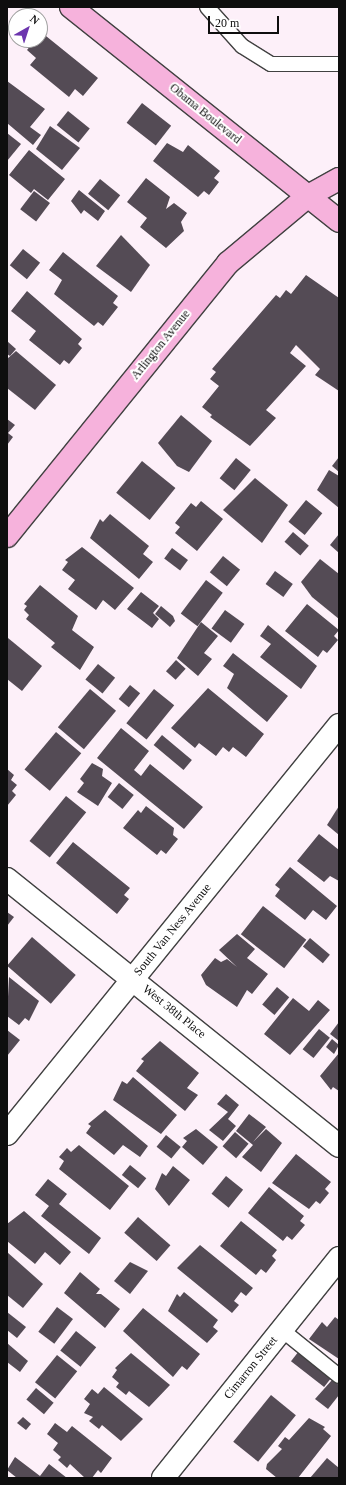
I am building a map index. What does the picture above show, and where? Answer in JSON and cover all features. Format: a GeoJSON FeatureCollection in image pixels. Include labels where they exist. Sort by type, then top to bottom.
{"type":"FeatureCollection","features":[{"type":"Feature","properties":{"kind":"main road","name":"Obama Boulevard"},"geometry":{"type":"LineString","coordinates":[[71,7],[339,221]]}},
{"type":"Feature","properties":{"kind":"main road","name":"Arlington Avenue"},"geometry":{"type":"LineString","coordinates":[[7,536],[209,285],[264,230],[308,196],[339,179]]}},
{"type":"Feature","properties":{"kind":"street","name":"South Van Ness Avenue"},"geometry":{"type":"LineString","coordinates":[[7,1134],[339,725]]}},
{"type":"Feature","properties":{"kind":"street","name":"West 38th Place"},"geometry":{"type":"LineString","coordinates":[[7,879],[339,1146]]}},
{"type":"Feature","properties":{"kind":"street","name":"Cimarron Street"},"geometry":{"type":"LineString","coordinates":[[173,1475],[282,1330],[339,1258]]}},
{"type":"Feature","properties":{"kind":"lane"},"geometry":{"type":"LineString","coordinates":[[207,7],[242,46],[272,64],[339,64]]}},
{"type":"Feature","properties":{"kind":"lane"},"geometry":{"type":"LineString","coordinates":[[282,1330],[339,1376]]}},
{"type":"Feature","properties":{"kind":"building"},"geometry":{"type":"Polygon","coordinates":[[[48,38],[98,78],[83,96],[75,89],[69,97],[30,65],[36,58],[27,50],[29,48],[48,48],[48,38]]]}},
{"type":"Feature","properties":{"kind":"building"},"geometry":{"type":"Polygon","coordinates":[[[7,81],[45,109],[30,127],[41,135],[33,145],[7,123],[7,81]]]}},
{"type":"Feature","properties":{"kind":"building"},"geometry":{"type":"Polygon","coordinates":[[[142,103],[171,126],[156,145],[127,123],[142,103]]]}},
{"type":"Feature","properties":{"kind":"building"},"geometry":{"type":"Polygon","coordinates":[[[68,111],[90,129],[78,143],[57,125],[68,111]]]}},
{"type":"Feature","properties":{"kind":"building"},"geometry":{"type":"Polygon","coordinates":[[[50,126],[80,148],[62,170],[36,149],[50,126]]]}},
{"type":"Feature","properties":{"kind":"building"},"geometry":{"type":"Polygon","coordinates":[[[7,133],[21,144],[7,161],[7,133]]]}},
{"type":"Feature","properties":{"kind":"building"},"geometry":{"type":"Polygon","coordinates":[[[167,143],[183,152],[188,145],[220,171],[214,178],[219,182],[209,195],[204,191],[198,197],[153,161],[167,143]]]}},
{"type":"Feature","properties":{"kind":"building"},"geometry":{"type":"Polygon","coordinates":[[[29,150],[65,179],[48,200],[34,189],[31,193],[9,175],[29,150]]]}},
{"type":"Feature","properties":{"kind":"building"},"geometry":{"type":"Polygon","coordinates":[[[146,178],[170,197],[166,209],[174,203],[187,213],[181,222],[184,231],[166,248],[140,227],[147,218],[127,202],[146,178]]]}},
{"type":"Feature","properties":{"kind":"building"},"geometry":{"type":"Polygon","coordinates":[[[100,179],[120,195],[108,210],[88,194],[100,179]]]}},
{"type":"Feature","properties":{"kind":"building"},"geometry":{"type":"Polygon","coordinates":[[[79,190],[105,211],[98,221],[84,210],[81,214],[71,201],[79,190]]]}},
{"type":"Feature","properties":{"kind":"building"},"geometry":{"type":"Polygon","coordinates":[[[34,191],[50,203],[36,221],[20,209],[34,191]]]}},
{"type":"Feature","properties":{"kind":"building"},"geometry":{"type":"Polygon","coordinates":[[[121,235],[150,265],[131,292],[96,266],[121,235]]]}},
{"type":"Feature","properties":{"kind":"building"},"geometry":{"type":"Polygon","coordinates":[[[23,249],[40,263],[27,279],[10,265],[23,249]]]}},
{"type":"Feature","properties":{"kind":"building"},"geometry":{"type":"Polygon","coordinates":[[[63,252],[118,296],[113,303],[118,307],[103,326],[98,322],[94,326],[54,294],[62,280],[49,270],[63,252]]]}},
{"type":"Feature","properties":{"kind":"building"},"geometry":{"type":"Polygon","coordinates":[[[306,275],[339,298],[339,391],[315,375],[320,369],[296,345],[290,353],[306,366],[266,410],[276,418],[250,446],[210,417],[212,415],[202,407],[219,386],[210,379],[216,372],[212,369],[276,295],[280,298],[286,290],[291,294],[306,275]]]}},
{"type":"Feature","properties":{"kind":"building"},"geometry":{"type":"Polygon","coordinates":[[[27,291],[82,339],[78,344],[82,348],[69,364],[64,360],[60,365],[29,340],[36,331],[11,311],[27,291]]]}},
{"type":"Feature","properties":{"kind":"building"},"geometry":{"type":"Polygon","coordinates":[[[7,341],[16,349],[10,356],[7,354],[7,341]]]}},
{"type":"Feature","properties":{"kind":"building"},"geometry":{"type":"Polygon","coordinates":[[[16,351],[56,385],[35,410],[7,388],[7,359],[16,351]]]}},
{"type":"Feature","properties":{"kind":"building"},"geometry":{"type":"Polygon","coordinates":[[[181,415],[212,441],[189,472],[177,466],[158,443],[181,415]]]}},
{"type":"Feature","properties":{"kind":"building"},"geometry":{"type":"Polygon","coordinates":[[[7,419],[15,425],[8,433],[13,437],[7,445],[7,419]]]}},
{"type":"Feature","properties":{"kind":"building"},"geometry":{"type":"Polygon","coordinates":[[[339,457],[339,472],[332,466],[339,457]]]}},
{"type":"Feature","properties":{"kind":"building"},"geometry":{"type":"Polygon","coordinates":[[[236,458],[251,470],[234,490],[220,478],[236,458]]]}},
{"type":"Feature","properties":{"kind":"building"},"geometry":{"type":"Polygon","coordinates":[[[142,461],[175,488],[150,520],[116,493],[142,461]]]}},
{"type":"Feature","properties":{"kind":"building"},"geometry":{"type":"Polygon","coordinates":[[[329,470],[339,476],[339,508],[317,490],[329,470]]]}},
{"type":"Feature","properties":{"kind":"building"},"geometry":{"type":"Polygon","coordinates":[[[255,478],[288,505],[262,543],[223,510],[255,478]]]}},
{"type":"Feature","properties":{"kind":"building"},"geometry":{"type":"Polygon","coordinates":[[[306,500],[322,513],[305,535],[288,522],[306,500]]]}},
{"type":"Feature","properties":{"kind":"building"},"geometry":{"type":"Polygon","coordinates":[[[201,501],[223,519],[197,551],[175,533],[180,527],[175,523],[191,503],[196,507],[201,501]]]}},
{"type":"Feature","properties":{"kind":"building"},"geometry":{"type":"Polygon","coordinates":[[[110,514],[149,546],[143,554],[153,562],[139,579],[90,538],[100,519],[103,522],[110,514]]]}},
{"type":"Feature","properties":{"kind":"building"},"geometry":{"type":"Polygon","coordinates":[[[293,532],[309,546],[300,556],[284,542],[293,532]]]}},
{"type":"Feature","properties":{"kind":"building"},"geometry":{"type":"Polygon","coordinates":[[[339,534],[339,553],[330,545],[339,534]]]}},
{"type":"Feature","properties":{"kind":"building"},"geometry":{"type":"Polygon","coordinates":[[[82,547],[134,588],[115,610],[103,600],[96,610],[68,589],[75,580],[62,570],[68,562],[65,560],[82,547]]]}},
{"type":"Feature","properties":{"kind":"building"},"geometry":{"type":"Polygon","coordinates":[[[172,548],[188,560],[180,570],[164,558],[172,548]]]}},
{"type":"Feature","properties":{"kind":"building"},"geometry":{"type":"Polygon","coordinates":[[[223,556],[240,570],[227,586],[210,572],[223,556]]]}},
{"type":"Feature","properties":{"kind":"building"},"geometry":{"type":"Polygon","coordinates":[[[320,559],[339,574],[339,619],[312,597],[301,582],[320,559]]]}},
{"type":"Feature","properties":{"kind":"building"},"geometry":{"type":"Polygon","coordinates":[[[275,571],[293,584],[283,597],[266,584],[275,571]]]}},
{"type":"Feature","properties":{"kind":"building"},"geometry":{"type":"Polygon","coordinates":[[[206,580],[223,593],[197,626],[181,614],[206,580]]]}},
{"type":"Feature","properties":{"kind":"building"},"geometry":{"type":"Polygon","coordinates":[[[40,585],[78,616],[72,630],[94,647],[80,670],[51,647],[55,643],[26,619],[29,615],[24,610],[27,606],[24,604],[40,585]]]}},
{"type":"Feature","properties":{"kind":"building"},"geometry":{"type":"Polygon","coordinates":[[[141,592],[159,606],[153,613],[159,619],[152,628],[127,609],[141,592]]]}},
{"type":"Feature","properties":{"kind":"building"},"geometry":{"type":"Polygon","coordinates":[[[307,604],[339,630],[334,636],[338,640],[327,653],[323,650],[318,657],[285,631],[307,604]]]}},
{"type":"Feature","properties":{"kind":"building"},"geometry":{"type":"Polygon","coordinates":[[[161,606],[173,616],[175,621],[170,627],[155,614],[161,606]]]}},
{"type":"Feature","properties":{"kind":"building"},"geometry":{"type":"Polygon","coordinates":[[[225,610],[244,624],[231,643],[211,629],[225,610]]]}},
{"type":"Feature","properties":{"kind":"building"},"geometry":{"type":"Polygon","coordinates":[[[201,622],[218,636],[204,653],[212,659],[198,676],[177,658],[201,622]]]}},
{"type":"Feature","properties":{"kind":"building"},"geometry":{"type":"Polygon","coordinates":[[[268,625],[317,666],[301,689],[260,657],[271,644],[260,636],[268,625]]]}},
{"type":"Feature","properties":{"kind":"building"},"geometry":{"type":"Polygon","coordinates":[[[8,638],[42,666],[22,691],[7,679],[8,638]]]}},
{"type":"Feature","properties":{"kind":"building"},"geometry":{"type":"Polygon","coordinates":[[[233,653],[288,696],[267,722],[227,688],[234,674],[223,666],[233,653]]]}},
{"type":"Feature","properties":{"kind":"building"},"geometry":{"type":"Polygon","coordinates":[[[176,660],[186,669],[176,680],[166,671],[176,660]]]}},
{"type":"Feature","properties":{"kind":"building"},"geometry":{"type":"Polygon","coordinates":[[[98,664],[115,678],[103,693],[85,680],[98,664]]]}},
{"type":"Feature","properties":{"kind":"building"},"geometry":{"type":"Polygon","coordinates":[[[130,685],[140,693],[129,707],[119,699],[130,685]]]}},
{"type":"Feature","properties":{"kind":"building"},"geometry":{"type":"Polygon","coordinates":[[[208,688],[264,734],[246,757],[233,747],[229,752],[223,747],[216,756],[199,743],[195,748],[171,728],[208,688]]]}},
{"type":"Feature","properties":{"kind":"building"},"geometry":{"type":"Polygon","coordinates":[[[90,689],[116,711],[84,749],[58,727],[90,689]]]}},
{"type":"Feature","properties":{"kind":"building"},"geometry":{"type":"Polygon","coordinates":[[[154,689],[174,705],[147,740],[126,723],[154,689]]]}},
{"type":"Feature","properties":{"kind":"building"},"geometry":{"type":"Polygon","coordinates":[[[121,728],[149,751],[134,770],[141,776],[150,764],[203,807],[184,829],[97,758],[121,728]]]}},
{"type":"Feature","properties":{"kind":"building"},"geometry":{"type":"Polygon","coordinates":[[[56,732],[81,753],[50,791],[25,770],[56,732]]]}},
{"type":"Feature","properties":{"kind":"building"},"geometry":{"type":"Polygon","coordinates":[[[162,735],[192,760],[184,770],[154,745],[162,735]]]}},
{"type":"Feature","properties":{"kind":"building"},"geometry":{"type":"Polygon","coordinates":[[[92,763],[103,769],[102,776],[112,783],[98,806],[77,792],[84,783],[80,779],[92,763]]]}},
{"type":"Feature","properties":{"kind":"building"},"geometry":{"type":"Polygon","coordinates":[[[7,769],[14,775],[11,780],[17,785],[12,791],[16,795],[7,806],[7,769]]]}},
{"type":"Feature","properties":{"kind":"building"},"geometry":{"type":"Polygon","coordinates":[[[119,783],[134,795],[122,809],[108,797],[119,783]]]}},
{"type":"Feature","properties":{"kind":"building"},"geometry":{"type":"Polygon","coordinates":[[[66,796],[86,812],[50,857],[29,841],[66,796]]]}},
{"type":"Feature","properties":{"kind":"building"},"geometry":{"type":"Polygon","coordinates":[[[146,806],[174,828],[173,835],[178,839],[166,854],[161,850],[157,855],[123,828],[138,810],[141,813],[146,806]]]}},
{"type":"Feature","properties":{"kind":"building"},"geometry":{"type":"Polygon","coordinates":[[[339,806],[339,835],[327,825],[339,806]]]}},
{"type":"Feature","properties":{"kind":"building"},"geometry":{"type":"Polygon","coordinates":[[[319,834],[339,850],[339,881],[330,876],[324,882],[297,861],[319,834]]]}},
{"type":"Feature","properties":{"kind":"building"},"geometry":{"type":"Polygon","coordinates":[[[73,842],[130,888],[124,895],[129,899],[117,914],[56,863],[73,842]]]}},
{"type":"Feature","properties":{"kind":"building"},"geometry":{"type":"Polygon","coordinates":[[[290,867],[337,906],[326,920],[313,910],[305,920],[275,896],[280,889],[275,885],[290,867]]]}},
{"type":"Feature","properties":{"kind":"building"},"geometry":{"type":"Polygon","coordinates":[[[263,906],[306,940],[284,968],[241,934],[263,906]]]}},
{"type":"Feature","properties":{"kind":"building"},"geometry":{"type":"Polygon","coordinates":[[[7,912],[14,917],[7,926],[7,912]]]}},
{"type":"Feature","properties":{"kind":"building"},"geometry":{"type":"Polygon","coordinates":[[[237,934],[255,949],[247,958],[268,974],[252,994],[247,990],[237,1007],[206,985],[201,975],[215,958],[221,962],[227,959],[237,967],[219,950],[237,934]]]}},
{"type":"Feature","properties":{"kind":"building"},"geometry":{"type":"Polygon","coordinates":[[[32,937],[76,975],[51,1004],[7,966],[32,937]]]}},
{"type":"Feature","properties":{"kind":"building"},"geometry":{"type":"Polygon","coordinates":[[[310,938],[330,955],[323,963],[303,946],[310,938]]]}},
{"type":"Feature","properties":{"kind":"building"},"geometry":{"type":"Polygon","coordinates":[[[9,977],[39,1001],[29,1021],[25,1018],[19,1025],[7,1016],[9,977]]]}},
{"type":"Feature","properties":{"kind":"building"},"geometry":{"type":"Polygon","coordinates":[[[277,987],[289,997],[274,1015],[262,1005],[277,987]]]}},
{"type":"Feature","properties":{"kind":"building"},"geometry":{"type":"Polygon","coordinates":[[[293,998],[309,1011],[318,1000],[330,1010],[290,1055],[264,1034],[293,998]]]}},
{"type":"Feature","properties":{"kind":"building"},"geometry":{"type":"Polygon","coordinates":[[[339,1022],[339,1041],[330,1034],[339,1022]]]}},
{"type":"Feature","properties":{"kind":"building"},"geometry":{"type":"Polygon","coordinates":[[[319,1029],[330,1038],[314,1058],[303,1049],[319,1029]]]}},
{"type":"Feature","properties":{"kind":"building"},"geometry":{"type":"Polygon","coordinates":[[[7,1030],[20,1040],[7,1056],[7,1030]]]}},
{"type":"Feature","properties":{"kind":"building"},"geometry":{"type":"Polygon","coordinates":[[[332,1039],[339,1045],[334,1054],[326,1047],[332,1039]]]}},
{"type":"Feature","properties":{"kind":"building"},"geometry":{"type":"Polygon","coordinates":[[[160,1041],[199,1073],[187,1088],[198,1095],[185,1111],[136,1071],[144,1061],[141,1059],[160,1041]]]}},
{"type":"Feature","properties":{"kind":"building"},"geometry":{"type":"Polygon","coordinates":[[[339,1053],[339,1091],[333,1087],[331,1090],[320,1076],[339,1053]]]}},
{"type":"Feature","properties":{"kind":"building"},"geometry":{"type":"Polygon","coordinates":[[[133,1077],[177,1115],[161,1134],[113,1100],[122,1081],[127,1084],[133,1077]]]}},
{"type":"Feature","properties":{"kind":"building"},"geometry":{"type":"Polygon","coordinates":[[[226,1094],[239,1105],[228,1119],[236,1126],[223,1141],[209,1130],[228,1112],[217,1104],[226,1094]]]}},
{"type":"Feature","properties":{"kind":"building"},"geometry":{"type":"Polygon","coordinates":[[[105,1110],[148,1146],[140,1157],[123,1145],[114,1155],[86,1133],[91,1126],[88,1124],[105,1110]]]}},
{"type":"Feature","properties":{"kind":"building"},"geometry":{"type":"Polygon","coordinates":[[[249,1114],[266,1127],[253,1142],[266,1129],[282,1143],[261,1172],[242,1157],[253,1145],[236,1131],[249,1114]]]}},
{"type":"Feature","properties":{"kind":"building"},"geometry":{"type":"Polygon","coordinates":[[[196,1129],[218,1147],[203,1165],[182,1147],[187,1141],[183,1138],[196,1129]]]}},
{"type":"Feature","properties":{"kind":"building"},"geometry":{"type":"Polygon","coordinates":[[[235,1132],[249,1144],[236,1158],[223,1146],[235,1132]]]}},
{"type":"Feature","properties":{"kind":"building"},"geometry":{"type":"Polygon","coordinates":[[[166,1135],[181,1147],[171,1159],[157,1147],[166,1135]]]}},
{"type":"Feature","properties":{"kind":"building"},"geometry":{"type":"Polygon","coordinates":[[[79,1145],[129,1186],[110,1210],[59,1169],[64,1161],[59,1157],[67,1148],[71,1152],[79,1145]]]}},
{"type":"Feature","properties":{"kind":"building"},"geometry":{"type":"Polygon","coordinates":[[[296,1154],[331,1182],[325,1189],[329,1193],[320,1204],[316,1201],[309,1209],[272,1183],[296,1154]]]}},
{"type":"Feature","properties":{"kind":"building"},"geometry":{"type":"Polygon","coordinates":[[[130,1165],[146,1178],[138,1188],[122,1175],[130,1165]]]}},
{"type":"Feature","properties":{"kind":"building"},"geometry":{"type":"Polygon","coordinates":[[[173,1166],[190,1180],[169,1206],[155,1189],[162,1173],[166,1176],[173,1166]]]}},
{"type":"Feature","properties":{"kind":"building"},"geometry":{"type":"Polygon","coordinates":[[[226,1176],[243,1190],[229,1208],[212,1194],[226,1176]]]}},
{"type":"Feature","properties":{"kind":"building"},"geometry":{"type":"Polygon","coordinates":[[[48,1179],[67,1194],[59,1204],[101,1238],[89,1254],[41,1216],[49,1206],[35,1195],[48,1179]]]}},
{"type":"Feature","properties":{"kind":"building"},"geometry":{"type":"Polygon","coordinates":[[[269,1187],[304,1216],[300,1221],[305,1225],[292,1240],[287,1236],[283,1241],[248,1213],[269,1187]]]}},
{"type":"Feature","properties":{"kind":"building"},"geometry":{"type":"Polygon","coordinates":[[[24,1211],[71,1252],[60,1265],[45,1252],[35,1264],[7,1241],[7,1224],[24,1211]]]}},
{"type":"Feature","properties":{"kind":"building"},"geometry":{"type":"Polygon","coordinates":[[[138,1217],[170,1245],[157,1261],[124,1233],[138,1217]]]}},
{"type":"Feature","properties":{"kind":"building"},"geometry":{"type":"Polygon","coordinates":[[[241,1221],[277,1250],[272,1256],[276,1260],[266,1273],[261,1269],[256,1275],[220,1246],[241,1221]]]}},
{"type":"Feature","properties":{"kind":"building"},"geometry":{"type":"Polygon","coordinates":[[[200,1245],[253,1288],[246,1296],[241,1292],[234,1301],[239,1305],[232,1313],[177,1268],[200,1245]]]}},
{"type":"Feature","properties":{"kind":"building"},"geometry":{"type":"Polygon","coordinates":[[[7,1252],[43,1284],[23,1308],[7,1295],[7,1252]]]}},
{"type":"Feature","properties":{"kind":"building"},"geometry":{"type":"Polygon","coordinates":[[[130,1262],[148,1271],[130,1294],[114,1281],[130,1262]]]}},
{"type":"Feature","properties":{"kind":"building"},"geometry":{"type":"Polygon","coordinates":[[[80,1272],[100,1289],[96,1294],[101,1294],[120,1309],[105,1328],[64,1293],[80,1272]]]}},
{"type":"Feature","properties":{"kind":"building"},"geometry":{"type":"Polygon","coordinates":[[[184,1292],[218,1320],[213,1327],[218,1331],[207,1343],[168,1311],[177,1294],[180,1297],[184,1292]]]}},
{"type":"Feature","properties":{"kind":"building"},"geometry":{"type":"Polygon","coordinates":[[[57,1307],[73,1319],[54,1344],[38,1332],[57,1307]]]}},
{"type":"Feature","properties":{"kind":"building"},"geometry":{"type":"Polygon","coordinates":[[[143,1308],[200,1354],[187,1370],[182,1366],[173,1377],[123,1331],[143,1308]]]}},
{"type":"Feature","properties":{"kind":"building"},"geometry":{"type":"Polygon","coordinates":[[[7,1312],[26,1327],[17,1338],[7,1330],[7,1312]]]}},
{"type":"Feature","properties":{"kind":"building"},"geometry":{"type":"Polygon","coordinates":[[[335,1317],[339,1320],[339,1359],[309,1339],[322,1322],[327,1327],[335,1317]]]}},
{"type":"Feature","properties":{"kind":"building"},"geometry":{"type":"Polygon","coordinates":[[[76,1331],[96,1347],[80,1367],[60,1350],[76,1331]]]}},
{"type":"Feature","properties":{"kind":"building"},"geometry":{"type":"Polygon","coordinates":[[[7,1343],[28,1361],[20,1372],[7,1362],[7,1343]]]}},
{"type":"Feature","properties":{"kind":"building"},"geometry":{"type":"Polygon","coordinates":[[[299,1351],[332,1377],[324,1387],[291,1361],[299,1351]]]}},
{"type":"Feature","properties":{"kind":"building"},"geometry":{"type":"Polygon","coordinates":[[[131,1353],[170,1385],[149,1407],[129,1391],[126,1395],[116,1387],[119,1383],[112,1377],[117,1370],[115,1368],[131,1353]]]}},
{"type":"Feature","properties":{"kind":"building"},"geometry":{"type":"Polygon","coordinates":[[[57,1355],[77,1371],[55,1399],[35,1382],[57,1355]]]}},
{"type":"Feature","properties":{"kind":"building"},"geometry":{"type":"Polygon","coordinates":[[[332,1380],[339,1385],[339,1395],[328,1409],[315,1399],[332,1380]]]}},
{"type":"Feature","properties":{"kind":"building"},"geometry":{"type":"Polygon","coordinates":[[[104,1387],[143,1419],[121,1441],[102,1425],[99,1429],[89,1421],[93,1417],[84,1413],[90,1404],[84,1399],[92,1389],[98,1394],[104,1387]]]}},
{"type":"Feature","properties":{"kind":"building"},"geometry":{"type":"Polygon","coordinates":[[[36,1388],[54,1403],[44,1414],[26,1399],[36,1388]]]}},
{"type":"Feature","properties":{"kind":"building"},"geometry":{"type":"Polygon","coordinates":[[[271,1395],[296,1415],[258,1462],[233,1442],[271,1395]]]}},
{"type":"Feature","properties":{"kind":"building"},"geometry":{"type":"Polygon","coordinates":[[[23,1417],[31,1424],[26,1430],[17,1423],[23,1417]]]}},
{"type":"Feature","properties":{"kind":"building"},"geometry":{"type":"Polygon","coordinates":[[[309,1418],[325,1427],[323,1429],[331,1436],[298,1478],[277,1478],[266,1469],[267,1464],[282,1449],[278,1446],[285,1437],[289,1440],[309,1418]]]}},
{"type":"Feature","properties":{"kind":"building"},"geometry":{"type":"Polygon","coordinates":[[[55,1423],[67,1432],[72,1426],[112,1458],[101,1473],[98,1470],[92,1478],[85,1478],[70,1464],[67,1468],[58,1460],[61,1457],[53,1450],[58,1443],[47,1434],[55,1423]]]}},
{"type":"Feature","properties":{"kind":"building"},"geometry":{"type":"Polygon","coordinates":[[[15,1457],[40,1476],[49,1464],[67,1478],[17,1478],[7,1470],[15,1457]]]}},
{"type":"Feature","properties":{"kind":"building"},"geometry":{"type":"Polygon","coordinates":[[[327,1458],[339,1468],[339,1478],[310,1478],[327,1458]]]}}]}
